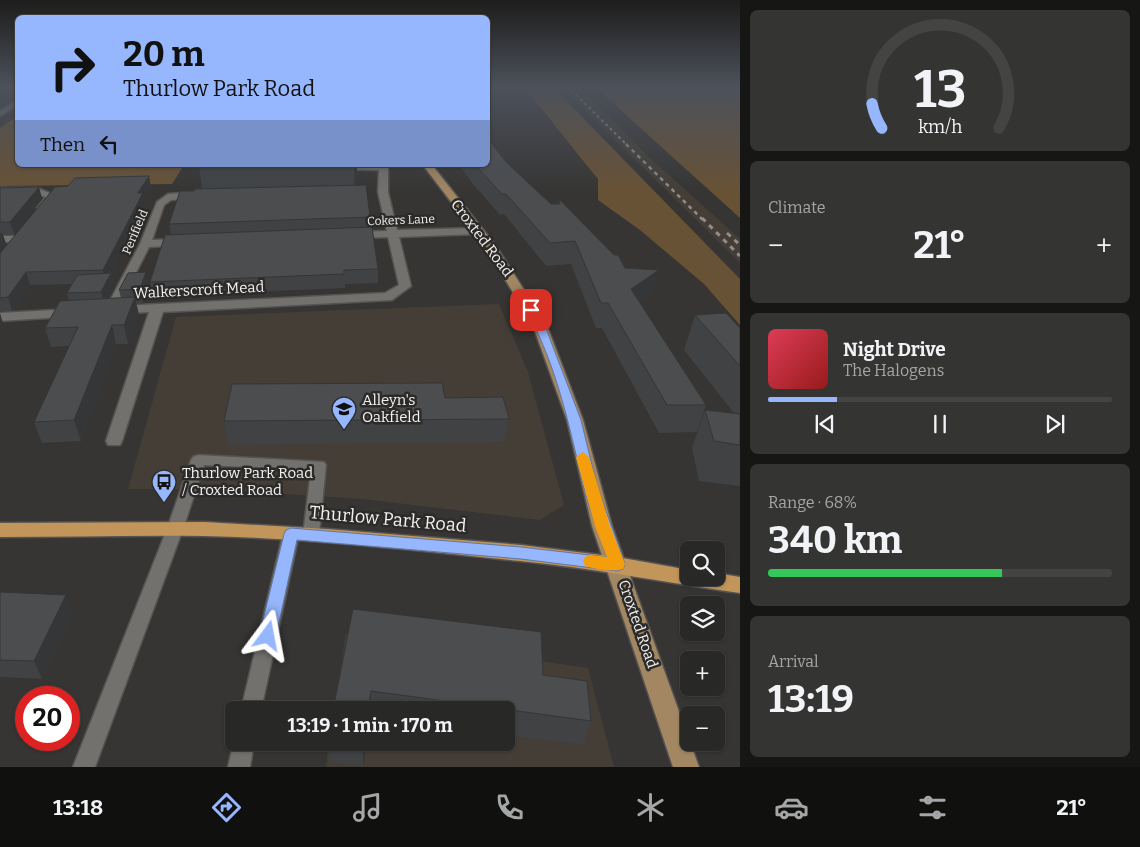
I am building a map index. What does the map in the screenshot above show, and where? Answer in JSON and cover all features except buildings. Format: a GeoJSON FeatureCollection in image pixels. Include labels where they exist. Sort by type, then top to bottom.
{"type":"FeatureCollection","features":[{"type":"Feature","properties":{"kind":"highway","name":"Thurlow Park Road"},"geometry":{"type":"LineString","coordinates":[[0,530],[175,529],[311,535],[521,553],[617,564],[672,576],[740,585]]}},
{"type":"Feature","properties":{"kind":"main road","name":"Croxted Road"},"geometry":{"type":"LineString","coordinates":[[429,167],[509,273],[540,326],[575,420],[590,486],[686,767]]}},
{"type":"Feature","properties":{"kind":"street"},"geometry":{"type":"LineString","coordinates":[[385,167],[379,192],[392,234]]}},
{"type":"Feature","properties":{"kind":"street"},"geometry":{"type":"LineString","coordinates":[[0,192],[37,191],[52,196],[36,217]]}},
{"type":"Feature","properties":{"kind":"street","name":"Perifield"},"geometry":{"type":"LineString","coordinates":[[106,311],[145,244],[160,204],[168,197],[208,195]]}},
{"type":"Feature","properties":{"kind":"street","name":"Cokers Lane"},"geometry":{"type":"LineString","coordinates":[[342,236],[478,230]]}},
{"type":"Feature","properties":{"kind":"street","name":"Walkerscroft Mead"},"geometry":{"type":"LineString","coordinates":[[106,311],[388,297],[405,286],[392,234]]}},
{"type":"Feature","properties":{"kind":"street"},"geometry":{"type":"LineString","coordinates":[[0,239],[22,235],[10,250]]}},
{"type":"Feature","properties":{"kind":"street"},"geometry":{"type":"LineString","coordinates":[[145,244],[194,242]]}},
{"type":"Feature","properties":{"kind":"street"},"geometry":{"type":"LineString","coordinates":[[114,441],[157,309]]}},
{"type":"Feature","properties":{"kind":"street"},"geometry":{"type":"LineString","coordinates":[[0,317],[83,312]]}},
{"type":"Feature","properties":{"kind":"lane"},"geometry":{"type":"LineString","coordinates":[[84,767],[175,529],[198,460],[319,465],[311,535]]}},
{"type":"Feature","properties":{"kind":"lane"},"geometry":{"type":"LineString","coordinates":[[254,701],[291,534]]}},
{"type":"Feature","properties":{"kind":"lane"},"geometry":{"type":"LineString","coordinates":[[239,767],[242,751]]}},
{"type":"Feature","properties":{"kind":"shaded area"},"geometry":{"type":"Polygon","coordinates":[[[9,122],[15,122],[15,167],[183,167],[172,184],[0,186],[0,128],[9,122]]]}},
{"type":"Feature","properties":{"kind":"shaded area"},"geometry":{"type":"Polygon","coordinates":[[[552,122],[587,122],[740,279],[740,325],[704,284],[640,230],[598,200],[598,179],[552,122]]]}},
{"type":"Feature","properties":{"kind":"shaded area"},"geometry":{"type":"Polygon","coordinates":[[[596,122],[614,122],[650,158],[740,239],[740,263],[596,122]]]}},
{"type":"Feature","properties":{"kind":"shaded area"},"geometry":{"type":"Polygon","coordinates":[[[634,122],[740,122],[740,218],[634,122]]]}},
{"type":"Feature","properties":{"kind":"shaded area","name":"Alleyn's Oakfield"},"geometry":{"type":"Polygon","coordinates":[[[499,304],[528,372],[564,505],[540,520],[362,499],[209,489],[128,489],[176,317],[499,304]]]}},
{"type":"Feature","properties":{"kind":"shaded area"},"geometry":{"type":"Polygon","coordinates":[[[346,633],[588,668],[614,767],[326,767],[328,751],[515,751],[515,701],[335,701],[346,633]]]}},
{"type":"Feature","properties":{"kind":"railway"},"geometry":{"type":"LineString","coordinates":[[603,122],[627,145]]}},
{"type":"Feature","properties":{"kind":"railway"},"geometry":{"type":"LineString","coordinates":[[626,144],[703,220]]}},
{"type":"Feature","properties":{"kind":"railway"},"geometry":{"type":"LineString","coordinates":[[702,218],[740,256]]}},
{"type":"Feature","properties":{"kind":"railway"},"geometry":{"type":"LineString","coordinates":[[727,233],[740,245]]}},
{"type":"Feature","properties":{"kind":"slow traffic"},"geometry":{"type":"LineString","coordinates":[[583,457],[602,526],[617,564],[590,561]]}},
{"type":"Feature","properties":{"kind":"place","name":"Alleyn's Oakfield"},"geometry":{"type":"Point","coordinates":[344,430]}},
{"type":"Feature","properties":{"kind":"place","name":"Thurlow Park Road / Croxted Road"},"geometry":{"type":"Point","coordinates":[164,503]}},
{"type":"Feature","properties":{"kind":"route"},"geometry":{"type":"LineString","coordinates":[[268,636],[291,534],[521,553],[617,564],[602,526],[590,486],[575,420],[540,326],[531,310]]}}]}
